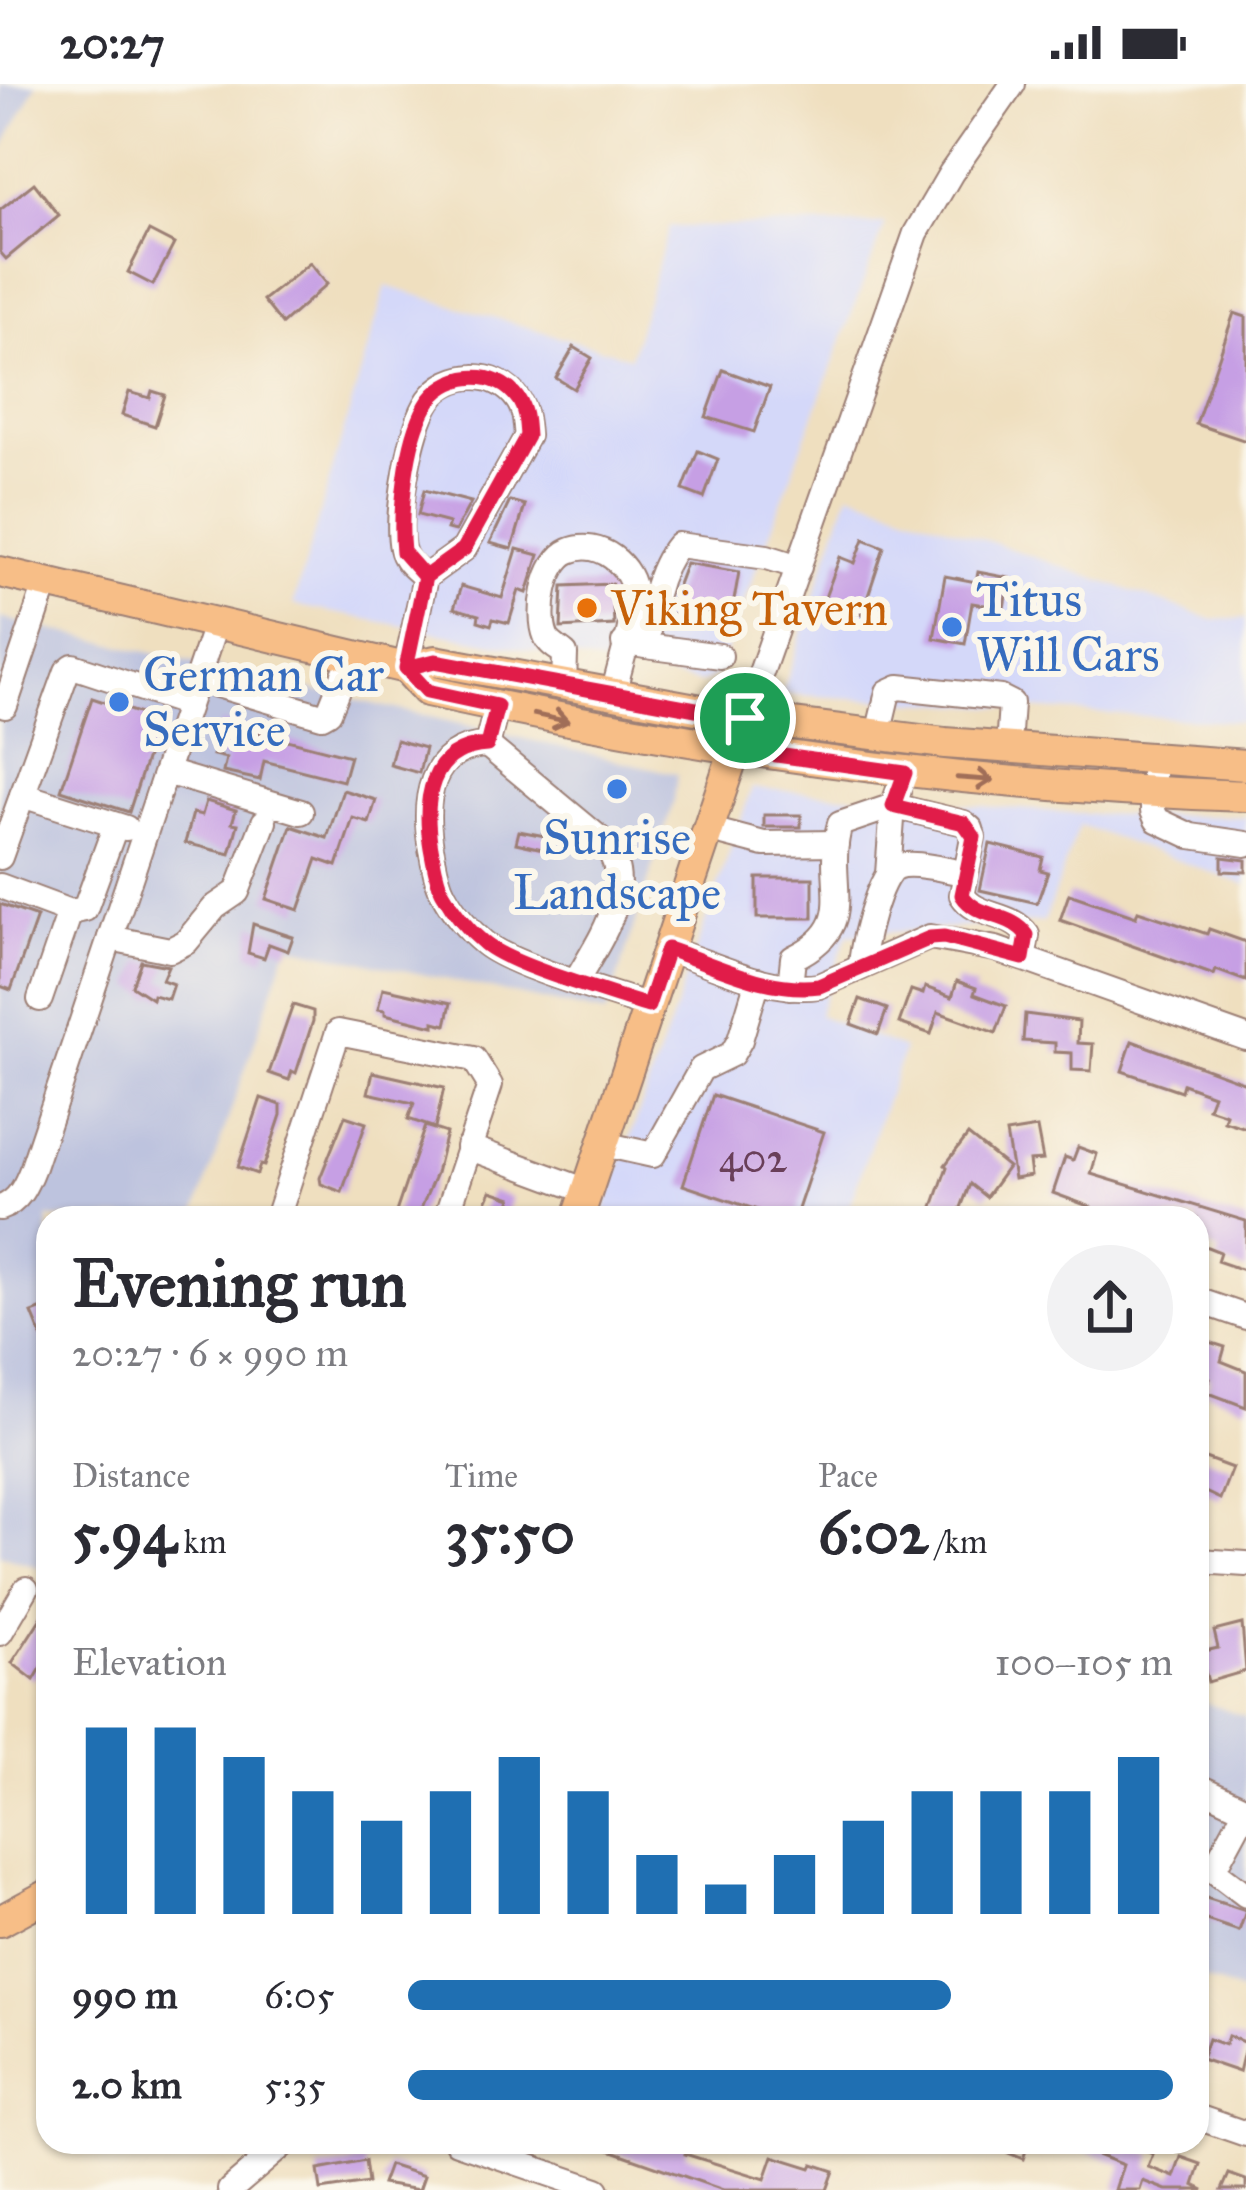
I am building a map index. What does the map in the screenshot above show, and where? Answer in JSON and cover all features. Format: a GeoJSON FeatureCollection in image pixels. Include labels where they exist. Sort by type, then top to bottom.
{"type":"FeatureCollection","features":[{"type":"Feature","properties":{"kind":"main road"},"geometry":{"type":"LineString","coordinates":[[0,572],[406,668],[435,661],[745,718],[878,734],[1246,765]]}},
{"type":"Feature","properties":{"kind":"main road"},"geometry":{"type":"LineString","coordinates":[[406,668],[427,691],[600,728],[734,749],[905,773],[1246,796]]}},
{"type":"Feature","properties":{"kind":"main road"},"geometry":{"type":"LineString","coordinates":[[583,1205],[745,718]]}},
{"type":"Feature","properties":{"kind":"main road"},"geometry":{"type":"LineString","coordinates":[[0,1921],[36,1902]]}},
{"type":"Feature","properties":{"kind":"street"},"geometry":{"type":"LineString","coordinates":[[745,718],[916,233],[951,172],[1013,84]]}},
{"type":"Feature","properties":{"kind":"street"},"geometry":{"type":"LineString","coordinates":[[406,668],[425,577],[464,549],[527,436],[519,401],[491,379],[456,379],[439,389],[421,417],[402,503],[401,533],[409,564],[425,577]]}},
{"type":"Feature","properties":{"kind":"street"},"geometry":{"type":"LineString","coordinates":[[613,696],[668,559],[678,545],[766,556],[799,567]]}},
{"type":"Feature","properties":{"kind":"street"},"geometry":{"type":"LineString","coordinates":[[564,686],[565,655],[548,641],[544,629],[545,592],[555,562],[570,550],[594,550],[616,558],[630,573],[635,644]]}},
{"type":"Feature","properties":{"kind":"street"},"geometry":{"type":"LineString","coordinates":[[46,584],[3,705],[49,720]]}},
{"type":"Feature","properties":{"kind":"street"},"geometry":{"type":"LineString","coordinates":[[0,1208],[25,1187],[215,625]]}},
{"type":"Feature","properties":{"kind":"street"},"geometry":{"type":"LineString","coordinates":[[635,644],[720,656]]}},
{"type":"Feature","properties":{"kind":"street"},"geometry":{"type":"LineString","coordinates":[[197,679],[322,716],[329,712],[352,656]]}},
{"type":"Feature","properties":{"kind":"street"},"geometry":{"type":"LineString","coordinates":[[0,857],[67,671],[74,666],[188,704]]}},
{"type":"Feature","properties":{"kind":"street"},"geometry":{"type":"LineString","coordinates":[[878,734],[889,692],[898,687],[960,693],[1011,703],[1008,748]]}},
{"type":"Feature","properties":{"kind":"street"},"geometry":{"type":"LineString","coordinates":[[487,745],[497,706]]}},
{"type":"Feature","properties":{"kind":"street"},"geometry":{"type":"LineString","coordinates":[[577,980],[617,904],[616,862],[605,843],[487,745],[468,747],[436,772],[425,815],[440,888],[466,925],[489,947],[577,980],[648,1006]]}},
{"type":"Feature","properties":{"kind":"street"},"geometry":{"type":"LineString","coordinates":[[1154,760],[1153,812],[1163,825],[1216,842],[1246,844]]}},
{"type":"Feature","properties":{"kind":"street"},"geometry":{"type":"LineString","coordinates":[[166,772],[301,812]]}},
{"type":"Feature","properties":{"kind":"street"},"geometry":{"type":"LineString","coordinates":[[861,967],[866,926],[888,874],[893,806],[905,773]]}},
{"type":"Feature","properties":{"kind":"street"},"geometry":{"type":"LineString","coordinates":[[22,795],[115,827],[146,831]]}},
{"type":"Feature","properties":{"kind":"street"},"geometry":{"type":"LineString","coordinates":[[790,987],[793,958],[826,940],[835,922],[840,824],[893,806],[964,823],[971,829],[974,837],[962,887],[965,902],[1013,921],[1027,935],[1023,958]]}},
{"type":"Feature","properties":{"kind":"street"},"geometry":{"type":"LineString","coordinates":[[110,938],[170,950],[187,942],[215,907],[237,892],[264,822]]}},
{"type":"Feature","properties":{"kind":"street"},"geometry":{"type":"LineString","coordinates":[[0,886],[70,912],[85,909],[115,827]]}},
{"type":"Feature","properties":{"kind":"street"},"geometry":{"type":"LineString","coordinates":[[707,829],[764,844],[836,843]]}},
{"type":"Feature","properties":{"kind":"street"},"geometry":{"type":"LineString","coordinates":[[888,874],[897,866],[964,873]]}},
{"type":"Feature","properties":{"kind":"street"},"geometry":{"type":"LineString","coordinates":[[40,999],[70,912]]}},
{"type":"Feature","properties":{"kind":"street"},"geometry":{"type":"LineString","coordinates":[[667,949],[758,980],[790,987],[819,986],[930,938],[944,937],[1023,958],[1246,1038]]}},
{"type":"Feature","properties":{"kind":"street"},"geometry":{"type":"LineString","coordinates":[[603,1144],[652,1156],[701,1070],[732,1054],[758,980]]}},
{"type":"Feature","properties":{"kind":"street"},"geometry":{"type":"LineString","coordinates":[[281,1206],[338,1032],[474,1059],[490,1085],[450,1206]]}},
{"type":"Feature","properties":{"kind":"street"},"geometry":{"type":"LineString","coordinates":[[468,1147],[583,1205]]}},
{"type":"Feature","properties":{"kind":"street"},"geometry":{"type":"LineString","coordinates":[[1209,1304],[1246,1317]]}},
{"type":"Feature","properties":{"kind":"street"},"geometry":{"type":"LineString","coordinates":[[1209,1562],[1246,1564]]}},
{"type":"Feature","properties":{"kind":"street"},"geometry":{"type":"LineString","coordinates":[[0,1633],[26,1589]]}},
{"type":"Feature","properties":{"kind":"street"},"geometry":{"type":"LineString","coordinates":[[1209,1792],[1245,1809],[1209,1866]]}},
{"type":"Feature","properties":{"kind":"street"},"geometry":{"type":"LineString","coordinates":[[1209,1874],[1246,1895]]}},
{"type":"Feature","properties":{"kind":"street"},"geometry":{"type":"LineString","coordinates":[[1209,2120],[1246,2134]]}},
{"type":"Feature","properties":{"kind":"street"},"geometry":{"type":"LineString","coordinates":[[230,2190],[272,2154]]}},
{"type":"Feature","properties":{"kind":"street"},"geometry":{"type":"LineString","coordinates":[[492,2154],[597,2190]]}},
{"type":"Feature","properties":{"kind":"shaded area"},"geometry":{"type":"Polygon","coordinates":[[[0,84],[37,84],[0,153],[0,84]]]}},
{"type":"Feature","properties":{"kind":"shaded area"},"geometry":{"type":"Polygon","coordinates":[[[885,224],[717,674],[701,683],[293,605],[386,286],[630,357],[669,227],[885,224]]]}},
{"type":"Feature","properties":{"kind":"shaded area"},"geometry":{"type":"Polygon","coordinates":[[[849,492],[1213,620],[1246,618],[1246,722],[782,694],[849,492]]]}},
{"type":"Feature","properties":{"kind":"shaded area"},"geometry":{"type":"Polygon","coordinates":[[[0,618],[677,774],[674,800],[606,1014],[288,945],[198,1206],[36,1206],[36,1566],[0,1555],[0,618]]]}},
{"type":"Feature","properties":{"kind":"shaded area"},"geometry":{"type":"Polygon","coordinates":[[[752,788],[1084,814],[1246,817],[1246,885],[1079,825],[1044,922],[847,935],[818,1015],[904,1049],[849,1206],[606,1206],[752,788]]]}},
{"type":"Feature","properties":{"kind":"shaded area"},"geometry":{"type":"Polygon","coordinates":[[[1209,1704],[1246,1717],[1246,1994],[1209,1980],[1209,1704]]]}},
{"type":"Feature","properties":{"kind":"building"},"geometry":{"type":"Polygon","coordinates":[[[34,183],[59,215],[6,259],[0,252],[0,210],[34,183]]]}},
{"type":"Feature","properties":{"kind":"building"},"geometry":{"type":"Polygon","coordinates":[[[149,231],[174,244],[153,285],[128,272],[149,231]]]}},
{"type":"Feature","properties":{"kind":"building"},"geometry":{"type":"Polygon","coordinates":[[[310,263],[327,284],[282,324],[263,300],[310,263]]]}},
{"type":"Feature","properties":{"kind":"building"},"geometry":{"type":"Polygon","coordinates":[[[1234,313],[1246,317],[1246,441],[1196,424],[1234,313]]]}},
{"type":"Feature","properties":{"kind":"building"},"geometry":{"type":"Polygon","coordinates":[[[574,347],[592,358],[574,389],[556,378],[574,347]]]}},
{"type":"Feature","properties":{"kind":"building"},"geometry":{"type":"Polygon","coordinates":[[[723,370],[770,387],[754,432],[706,417],[723,370]]]}},
{"type":"Feature","properties":{"kind":"building"},"geometry":{"type":"Polygon","coordinates":[[[152,391],[165,395],[155,426],[122,415],[129,392],[150,398],[152,391]]]}},
{"type":"Feature","properties":{"kind":"building"},"geometry":{"type":"Polygon","coordinates":[[[698,451],[718,459],[704,498],[683,490],[698,451]]]}},
{"type":"Feature","properties":{"kind":"building"},"geometry":{"type":"Polygon","coordinates":[[[424,490],[471,502],[455,531],[447,529],[449,523],[418,515],[424,490]]]}},
{"type":"Feature","properties":{"kind":"building"},"geometry":{"type":"Polygon","coordinates":[[[510,501],[525,505],[512,549],[490,543],[510,501]]]}},
{"type":"Feature","properties":{"kind":"building"},"geometry":{"type":"Polygon","coordinates":[[[864,539],[884,547],[862,614],[824,600],[840,557],[855,563],[864,539]]]}},
{"type":"Feature","properties":{"kind":"building"},"geometry":{"type":"Polygon","coordinates":[[[517,549],[539,555],[527,593],[519,590],[509,623],[493,619],[491,625],[478,621],[479,615],[454,608],[461,586],[502,598],[517,549]]]}},
{"type":"Feature","properties":{"kind":"building"},"geometry":{"type":"Polygon","coordinates":[[[686,563],[739,572],[731,617],[698,611],[697,619],[667,614],[686,563]]]}},
{"type":"Feature","properties":{"kind":"building"},"geometry":{"type":"Polygon","coordinates":[[[978,572],[1009,578],[1004,608],[972,603],[965,644],[934,638],[945,576],[976,582],[978,572]]]}},
{"type":"Feature","properties":{"kind":"building"},"geometry":{"type":"Polygon","coordinates":[[[612,584],[614,625],[561,628],[563,586],[612,584]]]}},
{"type":"Feature","properties":{"kind":"building"},"geometry":{"type":"Polygon","coordinates":[[[92,698],[159,720],[129,812],[61,790],[92,698]]]}},
{"type":"Feature","properties":{"kind":"building"},"geometry":{"type":"Polygon","coordinates":[[[221,723],[350,756],[343,781],[264,761],[260,780],[223,772],[226,758],[213,755],[221,723]]]}},
{"type":"Feature","properties":{"kind":"building"},"geometry":{"type":"Polygon","coordinates":[[[396,740],[425,748],[419,773],[390,765],[396,740]]]}},
{"type":"Feature","properties":{"kind":"building"},"geometry":{"type":"Polygon","coordinates":[[[343,790],[376,800],[369,823],[353,818],[337,866],[317,859],[299,910],[266,899],[291,826],[327,838],[343,790]]]}},
{"type":"Feature","properties":{"kind":"building"},"geometry":{"type":"Polygon","coordinates":[[[206,801],[236,810],[232,823],[238,824],[230,854],[185,843],[193,813],[202,815],[206,801]]]}},
{"type":"Feature","properties":{"kind":"building"},"geometry":{"type":"Polygon","coordinates":[[[764,815],[801,815],[801,827],[764,827],[764,815]]]}},
{"type":"Feature","properties":{"kind":"building"},"geometry":{"type":"Polygon","coordinates":[[[519,831],[550,837],[547,850],[516,843],[519,831]]]}},
{"type":"Feature","properties":{"kind":"building"},"geometry":{"type":"Polygon","coordinates":[[[990,844],[1043,857],[1040,870],[1048,872],[1037,903],[980,890],[990,844]]]}},
{"type":"Feature","properties":{"kind":"building"},"geometry":{"type":"Polygon","coordinates":[[[1222,857],[1246,860],[1246,872],[1222,871],[1222,857]]]}},
{"type":"Feature","properties":{"kind":"building"},"geometry":{"type":"Polygon","coordinates":[[[757,878],[813,878],[813,918],[757,918],[757,878]]]}},
{"type":"Feature","properties":{"kind":"building"},"geometry":{"type":"Polygon","coordinates":[[[1069,894],[1136,917],[1138,911],[1246,942],[1246,981],[1216,970],[1214,975],[1060,920],[1069,894]]]}},
{"type":"Feature","properties":{"kind":"building"},"geometry":{"type":"Polygon","coordinates":[[[0,904],[37,917],[11,990],[0,986],[0,904]]]}},
{"type":"Feature","properties":{"kind":"building"},"geometry":{"type":"Polygon","coordinates":[[[253,924],[293,937],[288,951],[269,944],[264,958],[248,953],[253,924]]]}},
{"type":"Feature","properties":{"kind":"building"},"geometry":{"type":"Polygon","coordinates":[[[141,961],[168,966],[162,980],[173,984],[168,999],[153,995],[152,999],[132,986],[141,961]]]}},
{"type":"Feature","properties":{"kind":"building"},"geometry":{"type":"Polygon","coordinates":[[[957,981],[976,988],[974,994],[1006,1006],[996,1033],[938,1012],[931,1034],[899,1023],[911,990],[923,994],[925,987],[952,997],[957,981]]]}},
{"type":"Feature","properties":{"kind":"building"},"geometry":{"type":"Polygon","coordinates":[[[383,988],[451,1003],[446,1025],[385,1014],[378,1009],[383,988]]]}},
{"type":"Feature","properties":{"kind":"building"},"geometry":{"type":"Polygon","coordinates":[[[860,999],[887,1009],[878,1034],[851,1024],[860,999]]]}},
{"type":"Feature","properties":{"kind":"building"},"geometry":{"type":"Polygon","coordinates":[[[293,1005],[313,1011],[313,1021],[296,1073],[292,1071],[289,1080],[269,1073],[293,1005]]]}},
{"type":"Feature","properties":{"kind":"building"},"geometry":{"type":"Polygon","coordinates":[[[1025,1014],[1079,1021],[1078,1043],[1093,1044],[1091,1071],[1072,1070],[1072,1053],[1055,1052],[1055,1043],[1023,1041],[1025,1014]]]}},
{"type":"Feature","properties":{"kind":"building"},"geometry":{"type":"Polygon","coordinates":[[[1132,1041],[1246,1083],[1246,1128],[1224,1121],[1226,1114],[1208,1108],[1213,1095],[1183,1084],[1181,1091],[1122,1071],[1132,1041]]]}},
{"type":"Feature","properties":{"kind":"building"},"geometry":{"type":"Polygon","coordinates":[[[373,1072],[444,1088],[435,1128],[408,1119],[414,1103],[368,1093],[373,1072]]]}},
{"type":"Feature","properties":{"kind":"building"},"geometry":{"type":"Polygon","coordinates":[[[713,1095],[824,1132],[799,1206],[745,1206],[683,1185],[713,1095]]]}},
{"type":"Feature","properties":{"kind":"building"},"geometry":{"type":"Polygon","coordinates":[[[261,1098],[281,1105],[281,1115],[257,1174],[238,1167],[261,1098]]]}},
{"type":"Feature","properties":{"kind":"building"},"geometry":{"type":"Polygon","coordinates":[[[345,1116],[366,1123],[342,1192],[321,1184],[320,1178],[345,1116]]]}},
{"type":"Feature","properties":{"kind":"building"},"geometry":{"type":"Polygon","coordinates":[[[425,1126],[446,1133],[422,1206],[398,1206],[425,1126]]]}},
{"type":"Feature","properties":{"kind":"building"},"geometry":{"type":"Polygon","coordinates":[[[1037,1128],[1043,1160],[1029,1161],[1031,1176],[1014,1179],[1006,1133],[1037,1128]]]}},
{"type":"Feature","properties":{"kind":"building"},"geometry":{"type":"Polygon","coordinates":[[[968,1135],[1008,1167],[986,1197],[970,1184],[962,1206],[933,1206],[945,1165],[968,1135]]]}},
{"type":"Feature","properties":{"kind":"building"},"geometry":{"type":"Polygon","coordinates":[[[1078,1147],[1097,1154],[1091,1174],[1197,1206],[1088,1206],[1053,1193],[1065,1157],[1073,1160],[1078,1147]]]}},
{"type":"Feature","properties":{"kind":"building"},"geometry":{"type":"Polygon","coordinates":[[[491,1191],[512,1198],[509,1206],[484,1206],[491,1191]]]}},
{"type":"Feature","properties":{"kind":"building"},"geometry":{"type":"Polygon","coordinates":[[[1209,1210],[1246,1221],[1246,1271],[1217,1261],[1220,1252],[1209,1248],[1209,1210]]]}},
{"type":"Feature","properties":{"kind":"building"},"geometry":{"type":"Polygon","coordinates":[[[1209,1342],[1225,1347],[1221,1361],[1246,1371],[1246,1407],[1209,1393],[1209,1342]]]}},
{"type":"Feature","properties":{"kind":"building"},"geometry":{"type":"Polygon","coordinates":[[[1209,1459],[1232,1468],[1220,1499],[1209,1494],[1209,1459]]]}},
{"type":"Feature","properties":{"kind":"building"},"geometry":{"type":"Polygon","coordinates":[[[1242,1624],[1246,1671],[1209,1682],[1209,1650],[1218,1648],[1214,1631],[1242,1624]]]}},
{"type":"Feature","properties":{"kind":"building"},"geometry":{"type":"Polygon","coordinates":[[[36,1626],[34,1680],[12,1663],[36,1626]]]}},
{"type":"Feature","properties":{"kind":"building"},"geometry":{"type":"Polygon","coordinates":[[[1209,1899],[1246,1911],[1239,1931],[1209,1921],[1209,1899]]]}},
{"type":"Feature","properties":{"kind":"building"},"geometry":{"type":"Polygon","coordinates":[[[1228,2036],[1246,2043],[1239,2072],[1209,2062],[1209,2039],[1225,2045],[1228,2036]]]}},
{"type":"Feature","properties":{"kind":"building"},"geometry":{"type":"Polygon","coordinates":[[[621,2154],[685,2154],[765,2179],[773,2156],[834,2171],[827,2190],[723,2190],[621,2154]]]}},
{"type":"Feature","properties":{"kind":"building"},"geometry":{"type":"Polygon","coordinates":[[[1095,2154],[1153,2154],[1148,2167],[1174,2177],[1181,2157],[1201,2164],[1194,2185],[1204,2190],[1166,2190],[1143,2181],[1140,2190],[1115,2190],[1123,2165],[1095,2154]]]}},
{"type":"Feature","properties":{"kind":"building"},"geometry":{"type":"Polygon","coordinates":[[[365,2161],[368,2183],[321,2190],[318,2170],[365,2161]]]}},
{"type":"Feature","properties":{"kind":"building"},"geometry":{"type":"Polygon","coordinates":[[[389,2165],[424,2176],[419,2190],[382,2184],[389,2165]]]}},
{"type":"Feature","properties":{"kind":"building"},"geometry":{"type":"Polygon","coordinates":[[[1229,2174],[1246,2180],[1246,2190],[1222,2190],[1229,2174]]]}},
{"type":"Feature","properties":{"kind":"place","name":"Viking Tavern"},"geometry":{"type":"Point","coordinates":[587,608]}},
{"type":"Feature","properties":{"kind":"place","name":"Titus Will Cars"},"geometry":{"type":"Point","coordinates":[952,627]}},
{"type":"Feature","properties":{"kind":"place","name":"German Car Service"},"geometry":{"type":"Point","coordinates":[119,702]}},
{"type":"Feature","properties":{"kind":"place","name":"Sunrise Landscape"},"geometry":{"type":"Point","coordinates":[617,789]}},
{"type":"Feature","properties":{"kind":"route"},"geometry":{"type":"LineString","coordinates":[[745,718],[435,661],[406,668],[425,577],[403,552],[402,503],[421,417],[439,389],[474,376],[505,386],[525,414],[527,436],[464,549],[425,577],[414,632],[406,668],[427,691],[497,706],[487,745],[468,747],[436,772],[425,815],[440,888],[478,938],[514,959],[648,1006],[667,949],[758,980],[804,988],[819,986],[930,938],[944,937],[1023,958],[1027,935],[1020,926],[972,908],[962,895],[974,837],[971,829],[964,823],[893,806],[905,773],[734,749],[745,718]]}}]}
